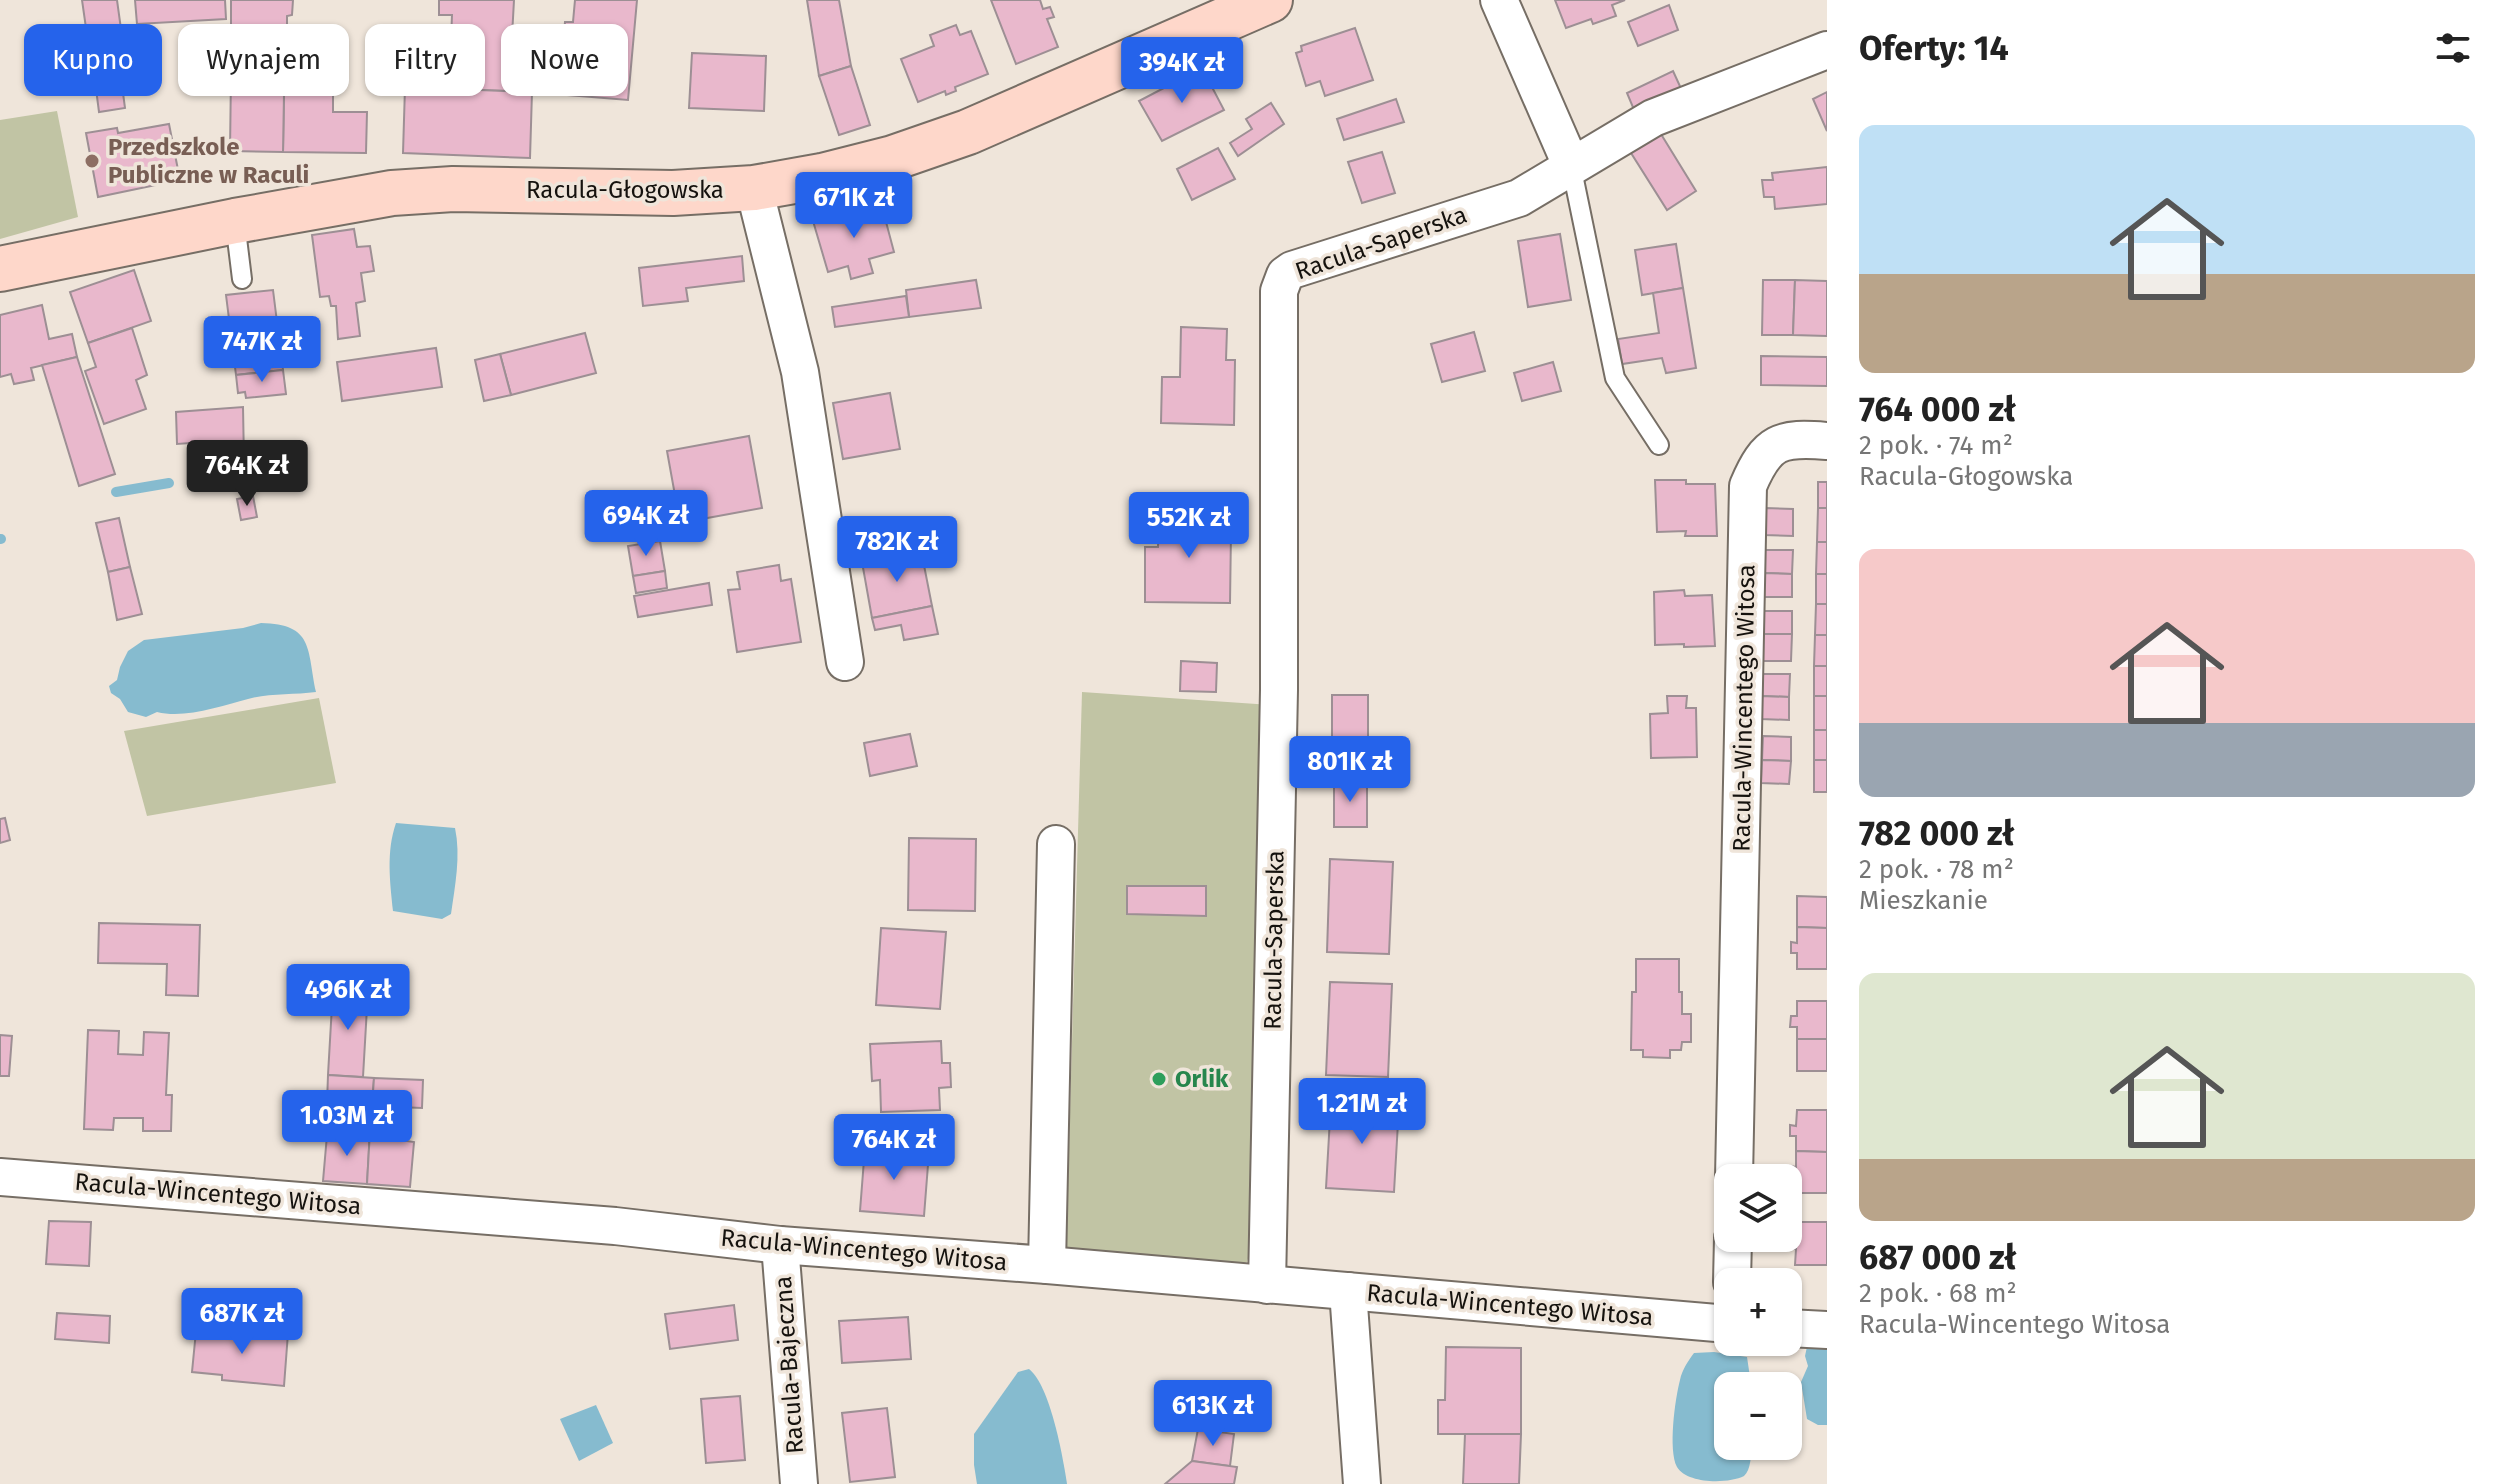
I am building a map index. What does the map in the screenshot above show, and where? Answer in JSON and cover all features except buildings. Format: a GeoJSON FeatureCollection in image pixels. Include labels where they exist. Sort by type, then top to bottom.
{"type":"FeatureCollection","features":[{"type":"Feature","properties":{"kind":"street","name":"Racula-Głogowska"},"geometry":{"type":"LineString","coordinates":[[0,269],[235,221],[383,195],[453,189],[673,193],[754,188],[822,176],[893,158],[968,132],[1270,0]]}},
{"type":"Feature","properties":{"kind":"street"},"geometry":{"type":"LineString","coordinates":[[1499,0],[1571,165]]}},
{"type":"Feature","properties":{"kind":"street","name":"Racula-Saperska"},"geometry":{"type":"LineString","coordinates":[[1267,1285],[1280,675],[1280,287],[1285,275],[1292,270],[1519,198],[1653,118],[1827,50]]}},
{"type":"Feature","properties":{"kind":"street"},"geometry":{"type":"LineString","coordinates":[[754,188],[800,372],[845,662]]}},
{"type":"Feature","properties":{"kind":"street","name":"Racula-Wincentego Witosa"},"geometry":{"type":"LineString","coordinates":[[1734,1164],[1748,486],[1758,464],[1772,447],[1795,438],[1827,441]]}},
{"type":"Feature","properties":{"kind":"street"},"geometry":{"type":"LineString","coordinates":[[1047,1265],[1056,844]]}},
{"type":"Feature","properties":{"kind":"street","name":"Racula-Wincentego Witosa"},"geometry":{"type":"LineString","coordinates":[[0,1177],[599,1225],[780,1245],[1714,1323]]}},
{"type":"Feature","properties":{"kind":"street","name":"Racula-Bajeczna"},"geometry":{"type":"LineString","coordinates":[[780,1245],[799,1484]]}},
{"type":"Feature","properties":{"kind":"street"},"geometry":{"type":"LineString","coordinates":[[1348,1291],[1362,1484]]}},
{"type":"Feature","properties":{"kind":"street"},"geometry":{"type":"LineString","coordinates":[[1802,1329],[1827,1330]]}},
{"type":"Feature","properties":{"kind":"lane"},"geometry":{"type":"LineString","coordinates":[[1571,165],[1615,378],[1659,445]]}},
{"type":"Feature","properties":{"kind":"lane"},"geometry":{"type":"LineString","coordinates":[[235,221],[242,279]]}},
{"type":"Feature","properties":{"kind":"green space"},"geometry":{"type":"Polygon","coordinates":[[[57,111],[78,217],[0,239],[0,120],[57,111]]]}},
{"type":"Feature","properties":{"kind":"green space"},"geometry":{"type":"Polygon","coordinates":[[[1082,692],[1271,705],[1260,1214],[1247,1262],[1225,1269],[1066,1253],[1082,692]]]}},
{"type":"Feature","properties":{"kind":"green space"},"geometry":{"type":"Polygon","coordinates":[[[319,698],[336,783],[147,816],[124,731],[319,698]]]}},
{"type":"Feature","properties":{"kind":"water"},"geometry":{"type":"Polygon","coordinates":[[[261,623],[278,624],[299,634],[309,652],[316,692],[256,697],[203,711],[179,714],[157,712],[146,717],[128,712],[120,699],[111,693],[109,686],[117,680],[128,651],[144,640],[261,623]]]}},
{"type":"Feature","properties":{"kind":"water"},"geometry":{"type":"Polygon","coordinates":[[[396,823],[455,828],[457,860],[451,914],[442,919],[393,911],[390,856],[396,823]]]}},
{"type":"Feature","properties":{"kind":"water"},"geometry":{"type":"Polygon","coordinates":[[[1808,1342],[1827,1342],[1827,1425],[1818,1425],[1807,1419],[1802,1388],[1808,1366],[1805,1356],[1808,1342]]]}},
{"type":"Feature","properties":{"kind":"water"},"geometry":{"type":"Polygon","coordinates":[[[1714,1352],[1714,1356],[1747,1357],[1749,1372],[1714,1372],[1714,1460],[1750,1460],[1744,1476],[1737,1479],[1718,1481],[1689,1477],[1677,1467],[1674,1459],[1674,1411],[1678,1388],[1687,1362],[1694,1353],[1714,1352]]]}},
{"type":"Feature","properties":{"kind":"water"},"geometry":{"type":"Polygon","coordinates":[[[1029,1369],[1049,1405],[1067,1484],[977,1484],[974,1434],[1018,1372],[1029,1369]]]}},
{"type":"Feature","properties":{"kind":"water"},"geometry":{"type":"Polygon","coordinates":[[[596,1405],[613,1443],[579,1461],[560,1419],[596,1405]]]}},
{"type":"Feature","properties":{"kind":"waterway"},"geometry":{"type":"LineString","coordinates":[[203,474],[218,470],[256,469]]}},
{"type":"Feature","properties":{"kind":"waterway"},"geometry":{"type":"LineString","coordinates":[[116,492],[169,483]]}},
{"type":"Feature","properties":{"kind":"place","name":"Przedszkole Publiczne w Raculi"},"geometry":{"type":"Point","coordinates":[92,161]}},
{"type":"Feature","properties":{"kind":"place","name":"Orlik"},"geometry":{"type":"Point","coordinates":[1159,1079]}}]}
